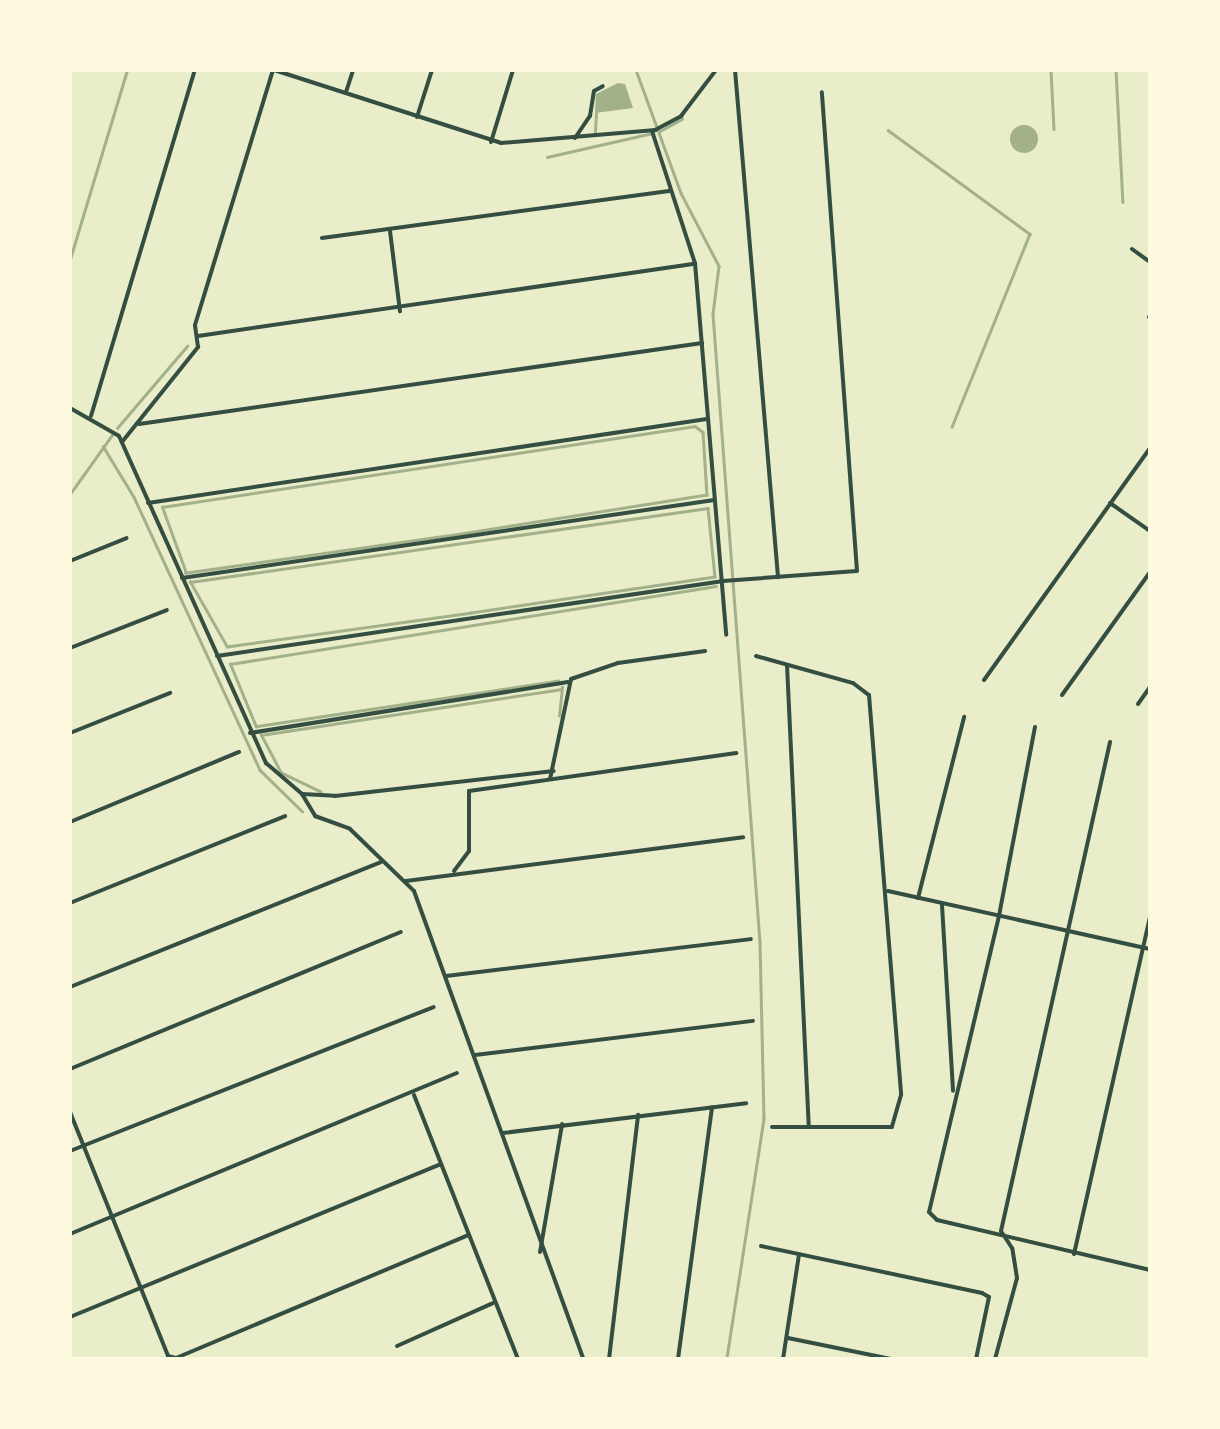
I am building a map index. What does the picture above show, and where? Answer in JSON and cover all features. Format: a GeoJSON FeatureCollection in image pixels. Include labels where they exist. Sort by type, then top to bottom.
{"type":"FeatureCollection","features":[{"type":"Feature","properties":{"kind":"street"},"geometry":{"type":"LineString","coordinates":[[91,416],[195,70]]}},
{"type":"Feature","properties":{"kind":"street"},"geometry":{"type":"LineString","coordinates":[[121,443],[198,347],[195,325],[273,70],[492,142],[653,132],[681,116],[716,70]]}},
{"type":"Feature","properties":{"kind":"street"},"geometry":{"type":"LineString","coordinates":[[346,92],[353,70]]}},
{"type":"Feature","properties":{"kind":"street"},"geometry":{"type":"LineString","coordinates":[[417,117],[432,70]]}},
{"type":"Feature","properties":{"kind":"street"},"geometry":{"type":"LineString","coordinates":[[492,142],[513,70]]}},
{"type":"Feature","properties":{"kind":"street"},"geometry":{"type":"LineString","coordinates":[[735,70],[778,577]]}},
{"type":"Feature","properties":{"kind":"street"},"geometry":{"type":"LineString","coordinates":[[575,138],[590,116],[594,92],[603,86]]}},
{"type":"Feature","properties":{"kind":"street"},"geometry":{"type":"LineString","coordinates":[[217,656],[722,581],[857,571],[822,92]]}},
{"type":"Feature","properties":{"kind":"street"},"geometry":{"type":"LineString","coordinates":[[653,132],[696,264],[726,635]]}},
{"type":"Feature","properties":{"kind":"street"},"geometry":{"type":"LineString","coordinates":[[322,238],[670,190]]}},
{"type":"Feature","properties":{"kind":"street"},"geometry":{"type":"LineString","coordinates":[[390,230],[400,310]]}},
{"type":"Feature","properties":{"kind":"street"},"geometry":{"type":"LineString","coordinates":[[1132,249],[1150,262]]}},
{"type":"Feature","properties":{"kind":"street"},"geometry":{"type":"LineString","coordinates":[[198,336],[400,310],[696,264]]}},
{"type":"Feature","properties":{"kind":"street"},"geometry":{"type":"LineString","coordinates":[[139,424],[702,343]]}},
{"type":"Feature","properties":{"kind":"street"},"geometry":{"type":"LineString","coordinates":[[70,408],[91,416],[121,443],[266,763],[302,794],[316,816],[350,830],[405,881],[446,976],[540,1252],[583,1359]]}},
{"type":"Feature","properties":{"kind":"street"},"geometry":{"type":"LineString","coordinates":[[148,503],[707,420]]}},
{"type":"Feature","properties":{"kind":"street"},"geometry":{"type":"LineString","coordinates":[[984,680],[1150,448]]}},
{"type":"Feature","properties":{"kind":"street"},"geometry":{"type":"LineString","coordinates":[[182,578],[714,500]]}},
{"type":"Feature","properties":{"kind":"street"},"geometry":{"type":"LineString","coordinates":[[1110,503],[1150,532]]}},
{"type":"Feature","properties":{"kind":"street"},"geometry":{"type":"LineString","coordinates":[[70,561],[128,538]]}},
{"type":"Feature","properties":{"kind":"street"},"geometry":{"type":"LineString","coordinates":[[1062,694],[1150,572]]}},
{"type":"Feature","properties":{"kind":"street"},"geometry":{"type":"LineString","coordinates":[[70,648],[166,610]]}},
{"type":"Feature","properties":{"kind":"street"},"geometry":{"type":"LineString","coordinates":[[250,733],[568,682],[618,663],[705,651]]}},
{"type":"Feature","properties":{"kind":"street"},"geometry":{"type":"LineString","coordinates":[[756,656],[853,683],[869,695],[888,891],[898,1116],[892,1128],[809,1124],[772,1127]]}},
{"type":"Feature","properties":{"kind":"street"},"geometry":{"type":"LineString","coordinates":[[787,665],[809,1124]]}},
{"type":"Feature","properties":{"kind":"street"},"geometry":{"type":"LineString","coordinates":[[550,779],[568,682]]}},
{"type":"Feature","properties":{"kind":"street"},"geometry":{"type":"LineString","coordinates":[[1138,704],[1150,687]]}},
{"type":"Feature","properties":{"kind":"street"},"geometry":{"type":"LineString","coordinates":[[70,733],[170,693]]}},
{"type":"Feature","properties":{"kind":"street"},"geometry":{"type":"LineString","coordinates":[[918,898],[964,716]]}},
{"type":"Feature","properties":{"kind":"street"},"geometry":{"type":"LineString","coordinates":[[1034,727],[999,916],[953,1095],[929,1212],[938,1220],[1001,1231],[1074,1254],[1150,1268]]}},
{"type":"Feature","properties":{"kind":"street"},"geometry":{"type":"LineString","coordinates":[[995,1359],[1017,1278],[1012,1248],[1001,1231],[1110,742]]}},
{"type":"Feature","properties":{"kind":"street"},"geometry":{"type":"LineString","coordinates":[[70,822],[239,752]]}},
{"type":"Feature","properties":{"kind":"street"},"geometry":{"type":"LineString","coordinates":[[454,871],[469,851],[469,791],[736,753]]}},
{"type":"Feature","properties":{"kind":"street"},"geometry":{"type":"LineString","coordinates":[[302,794],[335,796],[554,771]]}},
{"type":"Feature","properties":{"kind":"street"},"geometry":{"type":"LineString","coordinates":[[70,904],[285,816]]}},
{"type":"Feature","properties":{"kind":"street"},"geometry":{"type":"LineString","coordinates":[[405,881],[454,871],[744,837]]}},
{"type":"Feature","properties":{"kind":"street"},"geometry":{"type":"LineString","coordinates":[[70,987],[383,861]]}},
{"type":"Feature","properties":{"kind":"street"},"geometry":{"type":"LineString","coordinates":[[888,891],[1147,948]]}},
{"type":"Feature","properties":{"kind":"street"},"geometry":{"type":"LineString","coordinates":[[942,903],[953,1095]]}},
{"type":"Feature","properties":{"kind":"street"},"geometry":{"type":"LineString","coordinates":[[1074,1254],[1147,948],[1150,918]]}},
{"type":"Feature","properties":{"kind":"street"},"geometry":{"type":"LineString","coordinates":[[70,1068],[400,932]]}},
{"type":"Feature","properties":{"kind":"street"},"geometry":{"type":"LineString","coordinates":[[446,976],[751,939]]}},
{"type":"Feature","properties":{"kind":"street"},"geometry":{"type":"LineString","coordinates":[[70,1151],[434,1007]]}},
{"type":"Feature","properties":{"kind":"street"},"geometry":{"type":"LineString","coordinates":[[475,1055],[753,1022]]}},
{"type":"Feature","properties":{"kind":"street"},"geometry":{"type":"LineString","coordinates":[[70,1234],[457,1074]]}},
{"type":"Feature","properties":{"kind":"street"},"geometry":{"type":"LineString","coordinates":[[414,1095],[518,1359]]}},
{"type":"Feature","properties":{"kind":"street"},"geometry":{"type":"LineString","coordinates":[[502,1133],[746,1103]]}},
{"type":"Feature","properties":{"kind":"street"},"geometry":{"type":"LineString","coordinates":[[678,1359],[712,1107]]}},
{"type":"Feature","properties":{"kind":"street"},"geometry":{"type":"LineString","coordinates":[[70,1112],[168,1356],[176,1358],[468,1235]]}},
{"type":"Feature","properties":{"kind":"street"},"geometry":{"type":"LineString","coordinates":[[609,1359],[638,1115]]}},
{"type":"Feature","properties":{"kind":"street"},"geometry":{"type":"LineString","coordinates":[[540,1252],[562,1124]]}},
{"type":"Feature","properties":{"kind":"street"},"geometry":{"type":"LineString","coordinates":[[70,1316],[439,1165]]}},
{"type":"Feature","properties":{"kind":"street"},"geometry":{"type":"LineString","coordinates":[[761,1246],[982,1293],[989,1297],[976,1359]]}},
{"type":"Feature","properties":{"kind":"street"},"geometry":{"type":"LineString","coordinates":[[783,1359],[799,1254]]}},
{"type":"Feature","properties":{"kind":"street"},"geometry":{"type":"LineString","coordinates":[[397,1346],[493,1303]]}},
{"type":"Feature","properties":{"kind":"street"},"geometry":{"type":"LineString","coordinates":[[787,1338],[892,1359]]}},
{"type":"Feature","properties":{"kind":"shaded area"},"geometry":{"type":"Polygon","coordinates":[[[618,83],[625,84],[633,108],[595,113],[596,94],[618,83]]]}},
{"type":"Feature","properties":{"kind":"shaded area"},"geometry":{"type":"Polygon","coordinates":[[[1024,125],[1034,129],[1038,139],[1034,149],[1024,153],[1014,149],[1010,139],[1014,129],[1024,125]]]}},
{"type":"Feature","properties":{"kind":"waterway"},"geometry":{"type":"LineString","coordinates":[[70,259],[127,70]]}},
{"type":"Feature","properties":{"kind":"waterway"},"geometry":{"type":"LineString","coordinates":[[636,70],[681,193],[719,266],[713,314],[760,942],[764,1119],[727,1359]]}},
{"type":"Feature","properties":{"kind":"waterway"},"geometry":{"type":"LineString","coordinates":[[1051,70],[1054,129]]}},
{"type":"Feature","properties":{"kind":"waterway"},"geometry":{"type":"LineString","coordinates":[[1116,70],[1123,202]]}},
{"type":"Feature","properties":{"kind":"waterway"},"geometry":{"type":"LineString","coordinates":[[595,132],[596,113]]}},
{"type":"Feature","properties":{"kind":"waterway"},"geometry":{"type":"LineString","coordinates":[[660,131],[682,119]]}},
{"type":"Feature","properties":{"kind":"waterway"},"geometry":{"type":"LineString","coordinates":[[888,130],[1030,234],[952,427]]}},
{"type":"Feature","properties":{"kind":"waterway"},"geometry":{"type":"LineString","coordinates":[[547,157],[653,133]]}},
{"type":"Feature","properties":{"kind":"waterway"},"geometry":{"type":"LineString","coordinates":[[117,428],[187,346]]}},
{"type":"Feature","properties":{"kind":"waterway"},"geometry":{"type":"LineString","coordinates":[[695,426],[703,432],[707,495],[447,536],[186,573],[162,507],[695,426]]}},
{"type":"Feature","properties":{"kind":"waterway"},"geometry":{"type":"LineString","coordinates":[[70,494],[112,435]]}},
{"type":"Feature","properties":{"kind":"waterway"},"geometry":{"type":"LineString","coordinates":[[103,446],[134,497],[260,770],[302,811]]}},
{"type":"Feature","properties":{"kind":"waterway"},"geometry":{"type":"LineString","coordinates":[[708,508],[715,577],[472,613],[227,647],[190,582],[708,508]]}},
{"type":"Feature","properties":{"kind":"waterway"},"geometry":{"type":"LineString","coordinates":[[559,681],[256,727],[230,664],[716,586]]}},
{"type":"Feature","properties":{"kind":"waterway"},"geometry":{"type":"LineString","coordinates":[[559,716],[562,687]]}},
{"type":"Feature","properties":{"kind":"waterway"},"geometry":{"type":"LineString","coordinates":[[321,792],[281,773],[261,735],[561,689]]}}]}
